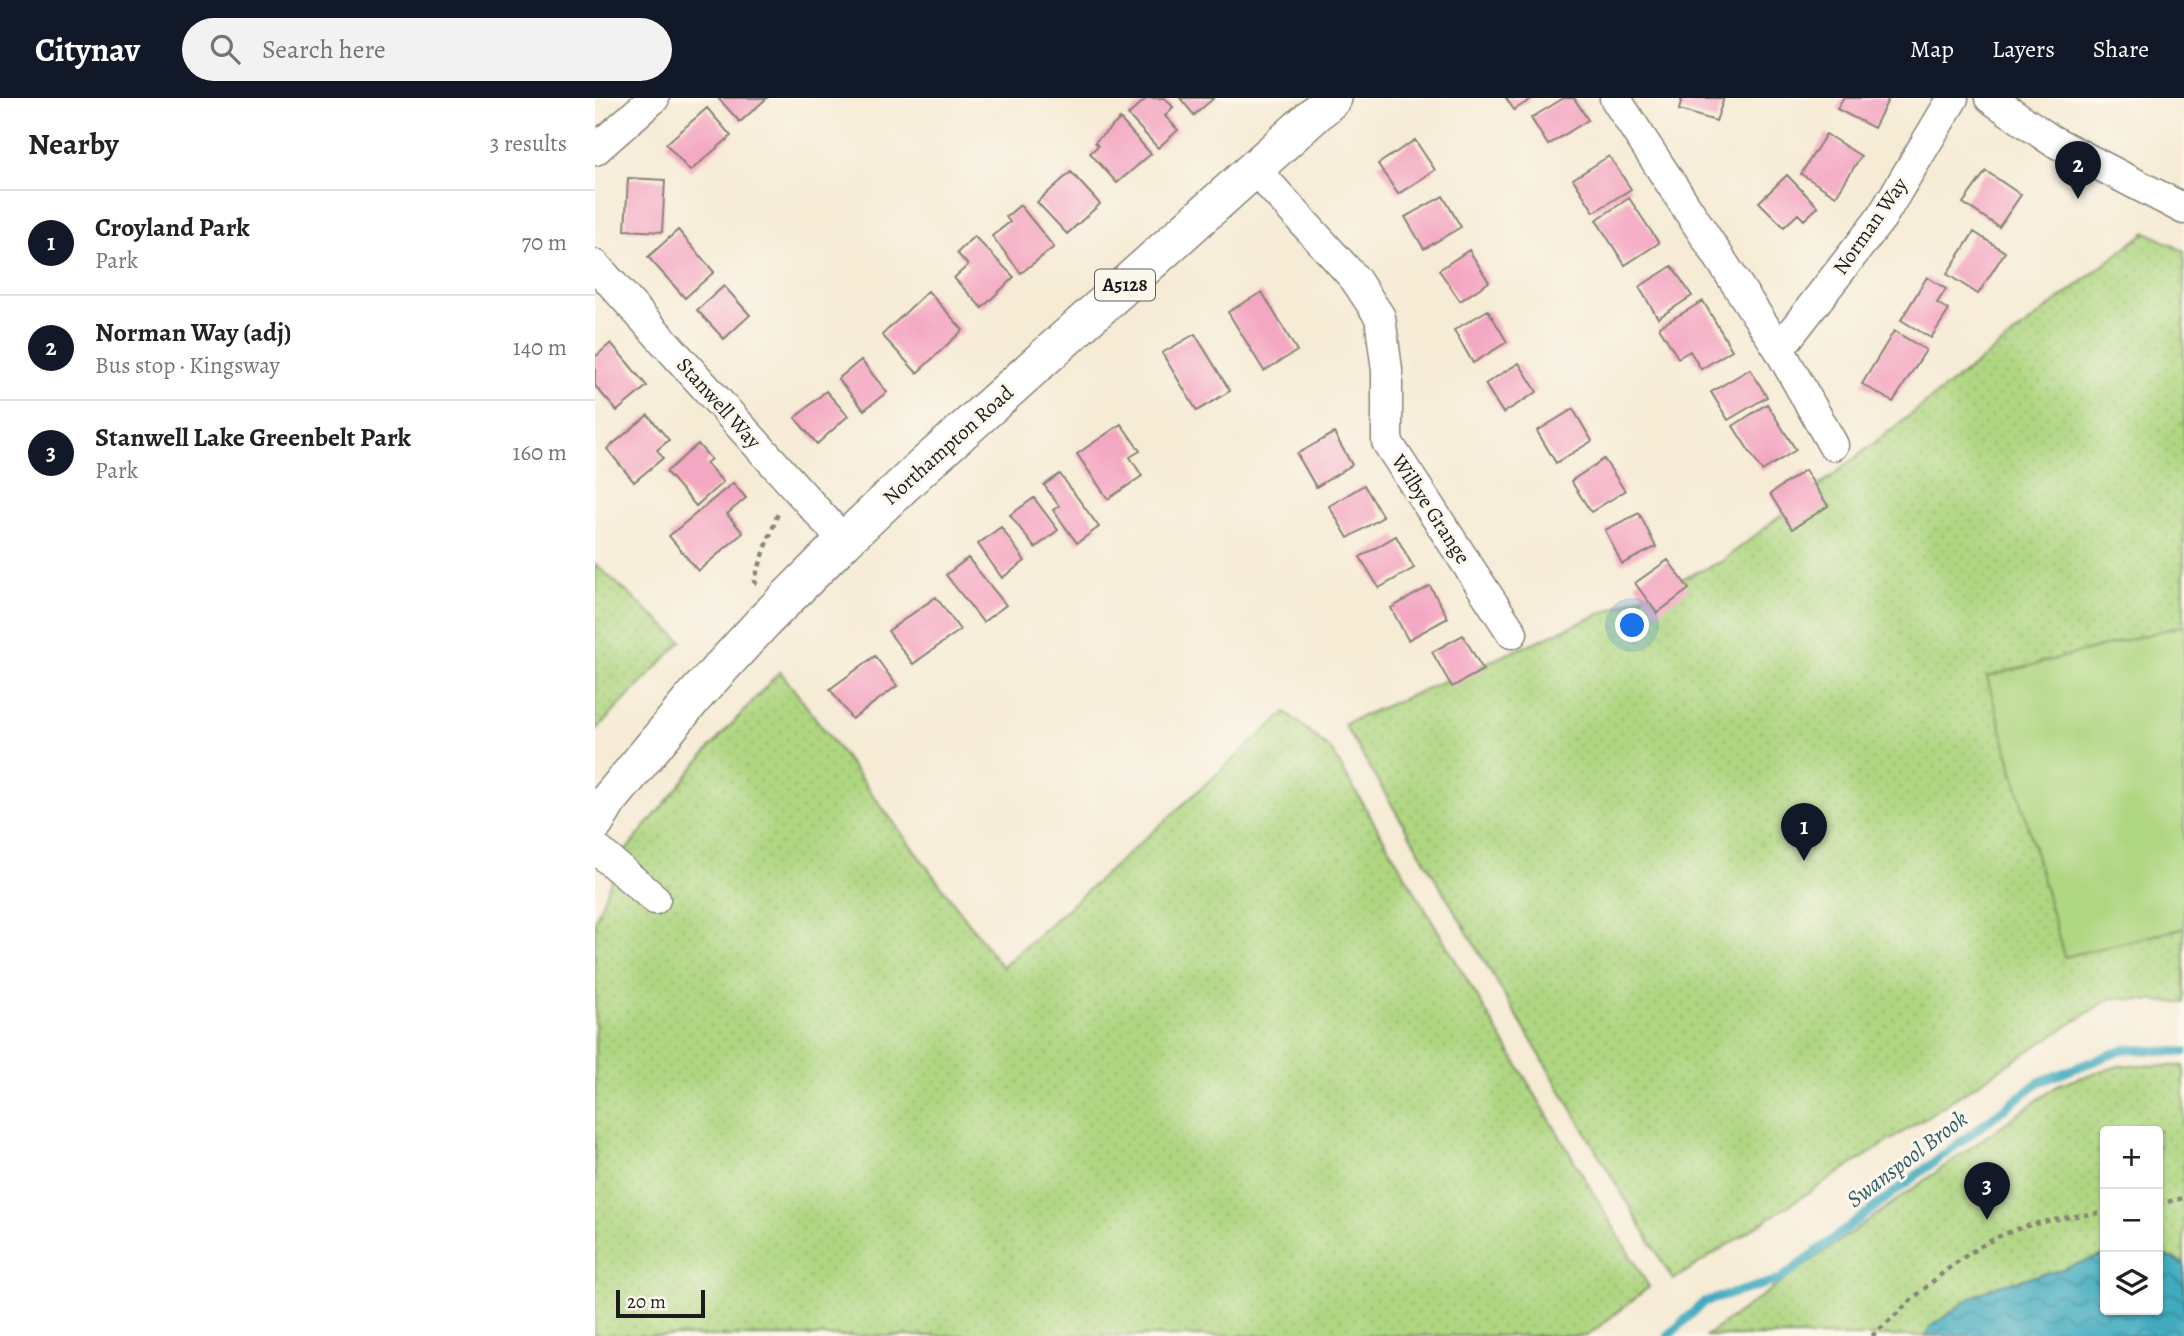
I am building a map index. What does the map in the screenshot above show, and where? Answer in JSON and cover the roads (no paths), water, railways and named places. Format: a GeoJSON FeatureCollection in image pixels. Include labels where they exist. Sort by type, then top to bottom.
{"type":"FeatureCollection","features":[{"type":"Feature","properties":{"kind":"main road","name":"Northampton Road"},"geometry":{"type":"LineString","coordinates":[[595,823],[608,801],[694,697],[764,621],[844,541],[917,472],[1333,98]]}},
{"type":"Feature","properties":{"kind":"street"},"geometry":{"type":"LineString","coordinates":[[595,150],[654,98]]}},
{"type":"Feature","properties":{"kind":"street"},"geometry":{"type":"LineString","coordinates":[[1615,98],[1779,349],[1833,445]]}},
{"type":"Feature","properties":{"kind":"street","name":"Norman Way"},"geometry":{"type":"LineString","coordinates":[[1779,349],[1881,218],[1952,98]]}},
{"type":"Feature","properties":{"kind":"street"},"geometry":{"type":"LineString","coordinates":[[1990,98],[2051,140],[2184,209]]}},
{"type":"Feature","properties":{"kind":"street","name":"Wilbye Grange"},"geometry":{"type":"LineString","coordinates":[[1255,169],[1355,279],[1380,317],[1387,370],[1387,442],[1512,634]]}},
{"type":"Feature","properties":{"kind":"street","name":"Stanwell Way"},"geometry":{"type":"LineString","coordinates":[[595,265],[844,541]]}},
{"type":"Feature","properties":{"kind":"street"},"geometry":{"type":"LineString","coordinates":[[595,848],[655,899]]}},
{"type":"Feature","properties":{"kind":"water"},"geometry":{"type":"Polygon","coordinates":[[[2163,1255],[2184,1263],[2184,1336],[1926,1336],[1930,1327],[1972,1297],[1998,1285],[2100,1257],[2100,1315],[2163,1315],[2163,1255]]]}},
{"type":"Feature","properties":{"kind":"waterway","name":"Swanspool Brook"},"geometry":{"type":"LineString","coordinates":[[1668,1336],[1704,1302],[1779,1280],[2039,1082],[2125,1049],[2184,1052]]}},
{"type":"Feature","properties":{"kind":"place","name":"Norman Way (adj)"},"geometry":{"type":"Point","coordinates":[2078,199]}},
{"type":"Feature","properties":{"kind":"place","name":"Croyland Park"},"geometry":{"type":"Point","coordinates":[1804,861]}},
{"type":"Feature","properties":{"kind":"place","name":"Stanwell Lake Greenbelt Park"},"geometry":{"type":"Point","coordinates":[1987,1220]}}]}
